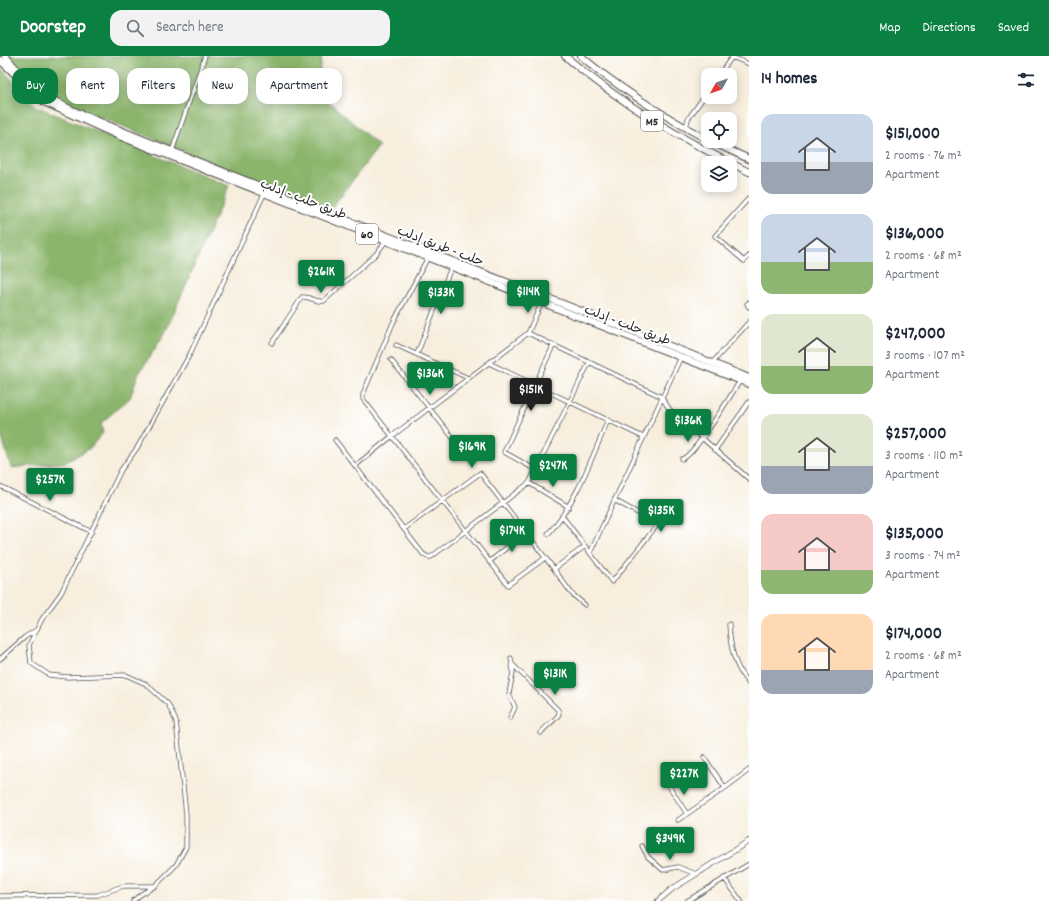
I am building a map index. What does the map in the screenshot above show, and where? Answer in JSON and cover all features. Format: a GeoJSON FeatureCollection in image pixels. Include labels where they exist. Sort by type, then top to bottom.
{"type":"FeatureCollection","features":[{"type":"Feature","properties":{"kind":"highway","name":"60"},"geometry":{"type":"LineString","coordinates":[[5,56],[33,86],[58,104],[265,192]]}},
{"type":"Feature","properties":{"kind":"highway","name":"M5"},"geometry":{"type":"LineString","coordinates":[[565,56],[611,94],[639,112],[681,138],[749,172]]}},
{"type":"Feature","properties":{"kind":"highway","name":"M5"},"geometry":{"type":"LineString","coordinates":[[581,56],[615,83],[701,136]]}},
{"type":"Feature","properties":{"kind":"highway","name":"طريق حلب - إدلب"},"geometry":{"type":"LineString","coordinates":[[0,60],[33,93],[53,107],[265,192],[543,300],[749,384]]}},
{"type":"Feature","properties":{"kind":"highway","name":"M5"},"geometry":{"type":"LineString","coordinates":[[725,148],[749,160]]}},
{"type":"Feature","properties":{"kind":"highway","name":"60"},"geometry":{"type":"LineString","coordinates":[[543,300],[749,378]]}},
{"type":"Feature","properties":{"kind":"street"},"geometry":{"type":"LineString","coordinates":[[172,152],[205,56]]}},
{"type":"Feature","properties":{"kind":"street"},"geometry":{"type":"LineString","coordinates":[[724,68],[732,56],[749,64]]}},
{"type":"Feature","properties":{"kind":"street"},"geometry":{"type":"LineString","coordinates":[[686,128],[688,119],[701,101]]}},
{"type":"Feature","properties":{"kind":"street"},"geometry":{"type":"LineString","coordinates":[[133,901],[155,886],[176,865],[186,847],[186,814],[176,721],[168,704],[146,684],[126,675],[67,677],[49,675],[31,663],[29,645],[42,619],[61,593],[121,470],[137,448],[190,354],[265,192]]}},
{"type":"Feature","properties":{"kind":"street"},"geometry":{"type":"LineString","coordinates":[[749,198],[715,236],[744,261],[749,256]]}},
{"type":"Feature","properties":{"kind":"street"},"geometry":{"type":"LineString","coordinates":[[272,343],[302,297],[306,296],[320,302],[324,301],[376,254],[386,239]]}},
{"type":"Feature","properties":{"kind":"street"},"geometry":{"type":"LineString","coordinates":[[426,261],[393,323],[363,394],[365,404],[508,585],[545,558]]}},
{"type":"Feature","properties":{"kind":"street"},"geometry":{"type":"LineString","coordinates":[[417,354],[450,270]]}},
{"type":"Feature","properties":{"kind":"street"},"geometry":{"type":"LineString","coordinates":[[356,466],[391,437],[528,333],[543,300]]}},
{"type":"Feature","properties":{"kind":"street"},"geometry":{"type":"LineString","coordinates":[[749,302],[747,304],[749,306]]}},
{"type":"Feature","properties":{"kind":"street"},"geometry":{"type":"LineString","coordinates":[[712,363],[749,322]]}},
{"type":"Feature","properties":{"kind":"street"},"geometry":{"type":"LineString","coordinates":[[528,333],[662,397],[670,410],[749,479]]}},
{"type":"Feature","properties":{"kind":"street"},"geometry":{"type":"LineString","coordinates":[[396,345],[468,378]]}},
{"type":"Feature","properties":{"kind":"street"},"geometry":{"type":"LineString","coordinates":[[536,470],[504,452],[553,346]]}},
{"type":"Feature","properties":{"kind":"street"},"geometry":{"type":"LineString","coordinates":[[590,553],[681,356]]}},
{"type":"Feature","properties":{"kind":"street"},"geometry":{"type":"LineString","coordinates":[[391,360],[456,443]]}},
{"type":"Feature","properties":{"kind":"street"},"geometry":{"type":"LineString","coordinates":[[488,363],[644,437]]}},
{"type":"Feature","properties":{"kind":"street"},"geometry":{"type":"LineString","coordinates":[[335,440],[428,558],[466,532],[529,483],[589,363]]}},
{"type":"Feature","properties":{"kind":"street"},"geometry":{"type":"LineString","coordinates":[[682,459],[687,457],[702,438],[740,381]]}},
{"type":"Feature","properties":{"kind":"street"},"geometry":{"type":"LineString","coordinates":[[715,450],[749,402]]}},
{"type":"Feature","properties":{"kind":"street"},"geometry":{"type":"LineString","coordinates":[[548,534],[563,517],[569,507],[608,420]]}},
{"type":"Feature","properties":{"kind":"street"},"geometry":{"type":"LineString","coordinates":[[404,529],[480,473],[572,594],[585,605]]}},
{"type":"Feature","properties":{"kind":"street"},"geometry":{"type":"LineString","coordinates":[[529,483],[569,507]]}},
{"type":"Feature","properties":{"kind":"street"},"geometry":{"type":"LineString","coordinates":[[0,486],[92,532]]}},
{"type":"Feature","properties":{"kind":"street"},"geometry":{"type":"LineString","coordinates":[[563,517],[584,547],[612,582],[658,524],[614,500]]}},
{"type":"Feature","properties":{"kind":"street"},"geometry":{"type":"LineString","coordinates":[[489,562],[525,533]]}},
{"type":"Feature","properties":{"kind":"street"},"geometry":{"type":"LineString","coordinates":[[554,569],[584,547]]}},
{"type":"Feature","properties":{"kind":"street"},"geometry":{"type":"LineString","coordinates":[[729,624],[730,643],[736,666],[749,684]]}},
{"type":"Feature","properties":{"kind":"street"},"geometry":{"type":"LineString","coordinates":[[0,658],[25,637],[36,630]]}},
{"type":"Feature","properties":{"kind":"street"},"geometry":{"type":"LineString","coordinates":[[510,658],[513,672],[509,694],[515,707],[510,718]]}},
{"type":"Feature","properties":{"kind":"street"},"geometry":{"type":"LineString","coordinates":[[512,664],[558,710],[558,717],[544,728],[541,733]]}},
{"type":"Feature","properties":{"kind":"street"},"geometry":{"type":"LineString","coordinates":[[704,757],[725,788]]}},
{"type":"Feature","properties":{"kind":"street"},"geometry":{"type":"LineString","coordinates":[[678,820],[749,770]]}},
{"type":"Feature","properties":{"kind":"street"},"geometry":{"type":"LineString","coordinates":[[669,786],[687,814]]}},
{"type":"Feature","properties":{"kind":"street"},"geometry":{"type":"LineString","coordinates":[[661,900],[696,874],[749,841]]}},
{"type":"Feature","properties":{"kind":"street"},"geometry":{"type":"LineString","coordinates":[[642,846],[648,857],[663,870],[678,868],[696,874]]}},
{"type":"Feature","properties":{"kind":"street"},"geometry":{"type":"LineString","coordinates":[[687,901],[749,864]]}},
{"type":"Feature","properties":{"kind":"street"},"geometry":{"type":"LineString","coordinates":[[724,878],[741,901]]}},
{"type":"Feature","properties":{"kind":"street"},"geometry":{"type":"LineString","coordinates":[[0,896],[98,895],[123,886],[155,886]]}},
{"type":"Feature","properties":{"kind":"green space"},"geometry":{"type":"Polygon","coordinates":[[[8,56],[322,56],[321,68],[256,68],[256,104],[332,104],[379,146],[330,210],[68,104],[119,104],[119,68],[66,68],[66,103],[58,99],[58,68],[20,68],[8,56]]]}},
{"type":"Feature","properties":{"kind":"green space"},"geometry":{"type":"Polygon","coordinates":[[[0,67],[12,80],[12,104],[34,104],[37,107],[229,186],[165,333],[138,375],[130,398],[101,423],[103,433],[89,449],[66,462],[11,468],[2,438],[0,437],[0,67]]]}}]}
